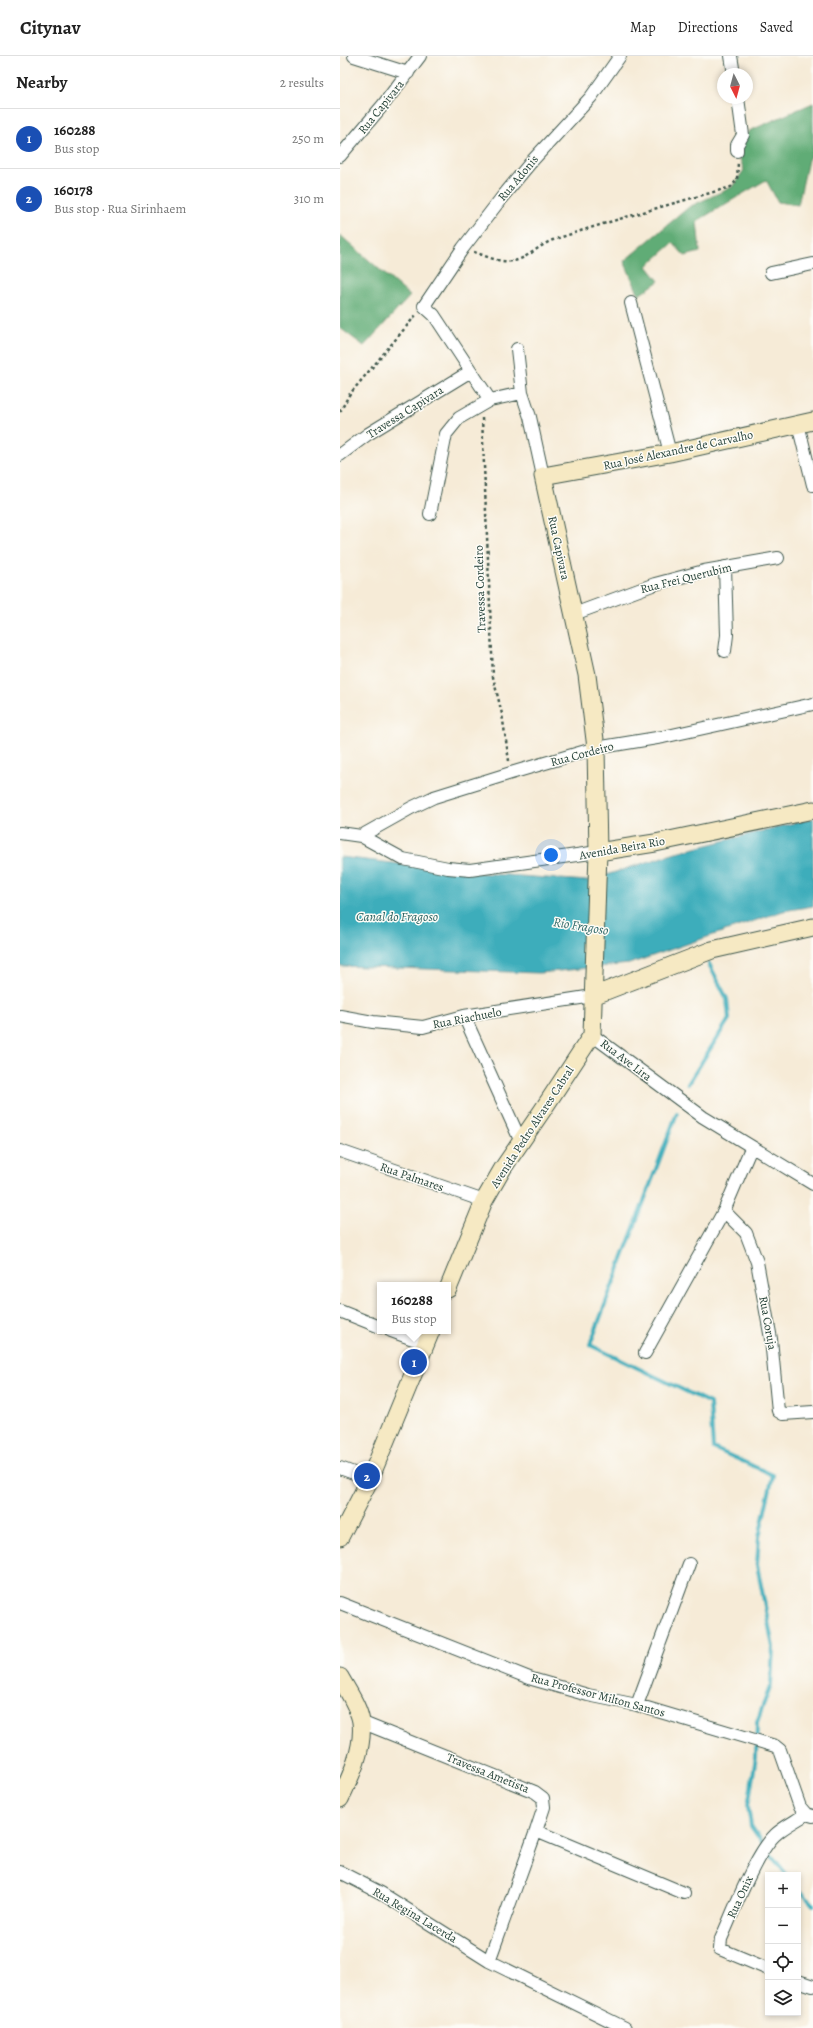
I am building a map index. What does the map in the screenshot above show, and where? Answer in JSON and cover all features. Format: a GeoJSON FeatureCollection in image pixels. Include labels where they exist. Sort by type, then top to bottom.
{"type":"FeatureCollection","features":[{"type":"Feature","properties":{"kind":"main road","name":"Rua José Alexandre de Carvalho"},"geometry":{"type":"LineString","coordinates":[[543,476],[670,453],[806,422]]}},
{"type":"Feature","properties":{"kind":"main road","name":"Rua Capivara"},"geometry":{"type":"LineString","coordinates":[[543,476],[574,614],[591,702],[596,748],[598,852]]}},
{"type":"Feature","properties":{"kind":"main road","name":"Avenida Beira Rio"},"geometry":{"type":"LineString","coordinates":[[598,852],[655,843],[813,810]]}},
{"type":"Feature","properties":{"kind":"main road","name":"Rua Ave Lira"},"geometry":{"type":"LineString","coordinates":[[592,1034],[598,852]]}},
{"type":"Feature","properties":{"kind":"main road"},"geometry":{"type":"LineString","coordinates":[[593,991],[712,950],[813,927]]}},
{"type":"Feature","properties":{"kind":"main road","name":"Avenida Pedro Alvares Cabral"},"geometry":{"type":"LineString","coordinates":[[451,1282],[484,1201],[503,1168],[592,1034]]}},
{"type":"Feature","properties":{"kind":"main road"},"geometry":{"type":"LineString","coordinates":[[340,1537],[370,1479],[428,1338]]}},
{"type":"Feature","properties":{"kind":"main road"},"geometry":{"type":"LineString","coordinates":[[340,1677],[355,1705],[361,1722],[357,1758],[352,1774],[340,1799]]}},
{"type":"Feature","properties":{"kind":"street"},"geometry":{"type":"LineString","coordinates":[[354,56],[408,73]]}},
{"type":"Feature","properties":{"kind":"street","name":"Rua Capivara"},"geometry":{"type":"LineString","coordinates":[[340,156],[408,73],[420,56]]}},
{"type":"Feature","properties":{"kind":"street","name":"Rua Adonis"},"geometry":{"type":"LineString","coordinates":[[424,306],[463,248],[532,161],[591,97],[620,56]]}},
{"type":"Feature","properties":{"kind":"street"},"geometry":{"type":"LineString","coordinates":[[731,56],[733,68]]}},
{"type":"Feature","properties":{"kind":"street"},"geometry":{"type":"LineString","coordinates":[[737,151],[743,135],[739,104]]}},
{"type":"Feature","properties":{"kind":"street"},"geometry":{"type":"LineString","coordinates":[[771,272],[813,264]]}},
{"type":"Feature","properties":{"kind":"street"},"geometry":{"type":"LineString","coordinates":[[631,303],[670,453]]}},
{"type":"Feature","properties":{"kind":"street"},"geometry":{"type":"LineString","coordinates":[[424,306],[434,315],[471,371],[486,402]]}},
{"type":"Feature","properties":{"kind":"street","name":"Rua Capivara"},"geometry":{"type":"LineString","coordinates":[[517,349],[522,393],[530,417],[543,476]]}},
{"type":"Feature","properties":{"kind":"street","name":"Travessa Capivara"},"geometry":{"type":"LineString","coordinates":[[340,455],[368,434],[471,371]]}},
{"type":"Feature","properties":{"kind":"street"},"geometry":{"type":"LineString","coordinates":[[430,514],[446,434],[459,418],[486,402],[522,393]]}},
{"type":"Feature","properties":{"kind":"street"},"geometry":{"type":"LineString","coordinates":[[806,422],[813,485]]}},
{"type":"Feature","properties":{"kind":"street","name":"Rua Frei Querubim"},"geometry":{"type":"LineString","coordinates":[[574,614],[655,584],[725,567],[778,558]]}},
{"type":"Feature","properties":{"kind":"street"},"geometry":{"type":"LineString","coordinates":[[725,567],[727,631],[725,651]]}},
{"type":"Feature","properties":{"kind":"street","name":"Rua Cordeiro"},"geometry":{"type":"LineString","coordinates":[[361,836],[434,797],[596,748],[662,737],[813,704]]}},
{"type":"Feature","properties":{"kind":"street","name":"Avenida Beira Rio"},"geometry":{"type":"LineString","coordinates":[[340,833],[361,836],[402,859],[448,868],[470,870],[598,852]]}},
{"type":"Feature","properties":{"kind":"street","name":"Rua Riachuelo"},"geometry":{"type":"LineString","coordinates":[[340,1016],[373,1022],[423,1027],[464,1016],[593,991]]}},
{"type":"Feature","properties":{"kind":"street"},"geometry":{"type":"LineString","coordinates":[[464,1016],[521,1142]]}},
{"type":"Feature","properties":{"kind":"street","name":"Rua Ave Lira"},"geometry":{"type":"LineString","coordinates":[[592,1034],[681,1102],[751,1148],[813,1184]]}},
{"type":"Feature","properties":{"kind":"street"},"geometry":{"type":"LineString","coordinates":[[645,1354],[724,1211],[751,1148]]}},
{"type":"Feature","properties":{"kind":"street","name":"Rua Palmares"},"geometry":{"type":"LineString","coordinates":[[340,1151],[484,1201]]}},
{"type":"Feature","properties":{"kind":"street","name":"Rua Coruja"},"geometry":{"type":"LineString","coordinates":[[724,1211],[746,1233],[757,1262],[771,1339],[778,1411],[783,1414],[813,1412]]}},
{"type":"Feature","properties":{"kind":"street"},"geometry":{"type":"LineString","coordinates":[[340,1311],[377,1326]]}},
{"type":"Feature","properties":{"kind":"street"},"geometry":{"type":"LineString","coordinates":[[407,1334],[428,1338]]}},
{"type":"Feature","properties":{"kind":"street"},"geometry":{"type":"LineString","coordinates":[[340,1468],[370,1479]]}},
{"type":"Feature","properties":{"kind":"street"},"geometry":{"type":"LineString","coordinates":[[637,1705],[689,1564]]}},
{"type":"Feature","properties":{"kind":"street","name":"Rua Professor Milton Santos"},"geometry":{"type":"LineString","coordinates":[[340,1603],[532,1679],[588,1695],[637,1705],[767,1742],[780,1750],[800,1807],[809,1815]]}},
{"type":"Feature","properties":{"kind":"street","name":"Travessa Ametista"},"geometry":{"type":"LineString","coordinates":[[361,1722],[540,1795],[543,1798],[544,1807],[489,1961]]}},
{"type":"Feature","properties":{"kind":"street","name":"Rua Onix"},"geometry":{"type":"LineString","coordinates":[[765,1968],[720,1949],[721,1939],[756,1864],[766,1847],[775,1835],[809,1815]]}},
{"type":"Feature","properties":{"kind":"street"},"geometry":{"type":"LineString","coordinates":[[536,1831],[684,1893]]}},
{"type":"Feature","properties":{"kind":"street","name":"Rua Regina Lacerda"},"geometry":{"type":"LineString","coordinates":[[340,1872],[381,1893],[489,1961],[625,2028]]}},
{"type":"Feature","properties":{"kind":"street"},"geometry":{"type":"LineString","coordinates":[[801,1982],[813,1986]]}},
{"type":"Feature","properties":{"kind":"path"},"geometry":{"type":"LineString","coordinates":[[463,248],[502,261],[513,261],[551,241],[614,220],[732,187],[737,180],[738,173],[737,151]]}},
{"type":"Feature","properties":{"kind":"path"},"geometry":{"type":"LineString","coordinates":[[340,412],[349,395],[424,306]]}},
{"type":"Feature","properties":{"kind":"path","name":"Travessa Cordeiro"},"geometry":{"type":"LineString","coordinates":[[486,402],[493,677],[502,714],[511,773]]}},
{"type":"Feature","properties":{"kind":"green space"},"geometry":{"type":"Polygon","coordinates":[[[813,103],[813,152],[808,160],[798,205],[778,202],[766,180],[697,221],[700,252],[685,256],[673,243],[647,266],[659,281],[639,295],[624,261],[689,207],[732,187],[744,170],[737,151],[749,131],[813,103]]]}},
{"type":"Feature","properties":{"kind":"green space"},"geometry":{"type":"Polygon","coordinates":[[[340,235],[410,296],[364,346],[340,328],[340,235]]]}},
{"type":"Feature","properties":{"kind":"water","name":"Canal do Fragoso"},"geometry":{"type":"Polygon","coordinates":[[[813,818],[813,906],[783,911],[629,964],[539,973],[340,966],[340,857],[480,873],[587,881],[676,853],[813,818]]]}},
{"type":"Feature","properties":{"kind":"waterway"},"geometry":{"type":"LineString","coordinates":[[688,1084],[729,1019],[727,999],[709,964]]}},
{"type":"Feature","properties":{"kind":"waterway"},"geometry":{"type":"LineString","coordinates":[[677,1113],[590,1345],[710,1403],[713,1448],[773,1475],[759,1537],[757,1565],[773,1647],[771,1684],[757,1722],[756,1757],[748,1806],[751,1826],[764,1845]]}},
{"type":"Feature","properties":{"kind":"waterway"},"geometry":{"type":"LineString","coordinates":[[767,1850],[785,1872]]}},
{"type":"Feature","properties":{"kind":"waterway"},"geometry":{"type":"LineString","coordinates":[[801,1891],[813,1905]]}},
{"type":"Feature","properties":{"kind":"place","name":"160288"},"geometry":{"type":"Point","coordinates":[414,1362]}},
{"type":"Feature","properties":{"kind":"place","name":"160178"},"geometry":{"type":"Point","coordinates":[367,1476]}},
{"type":"Feature","properties":{"kind":"water label","name":"Rio Fragoso"},"geometry":{"type":"Point","coordinates":[581,926]}}]}
